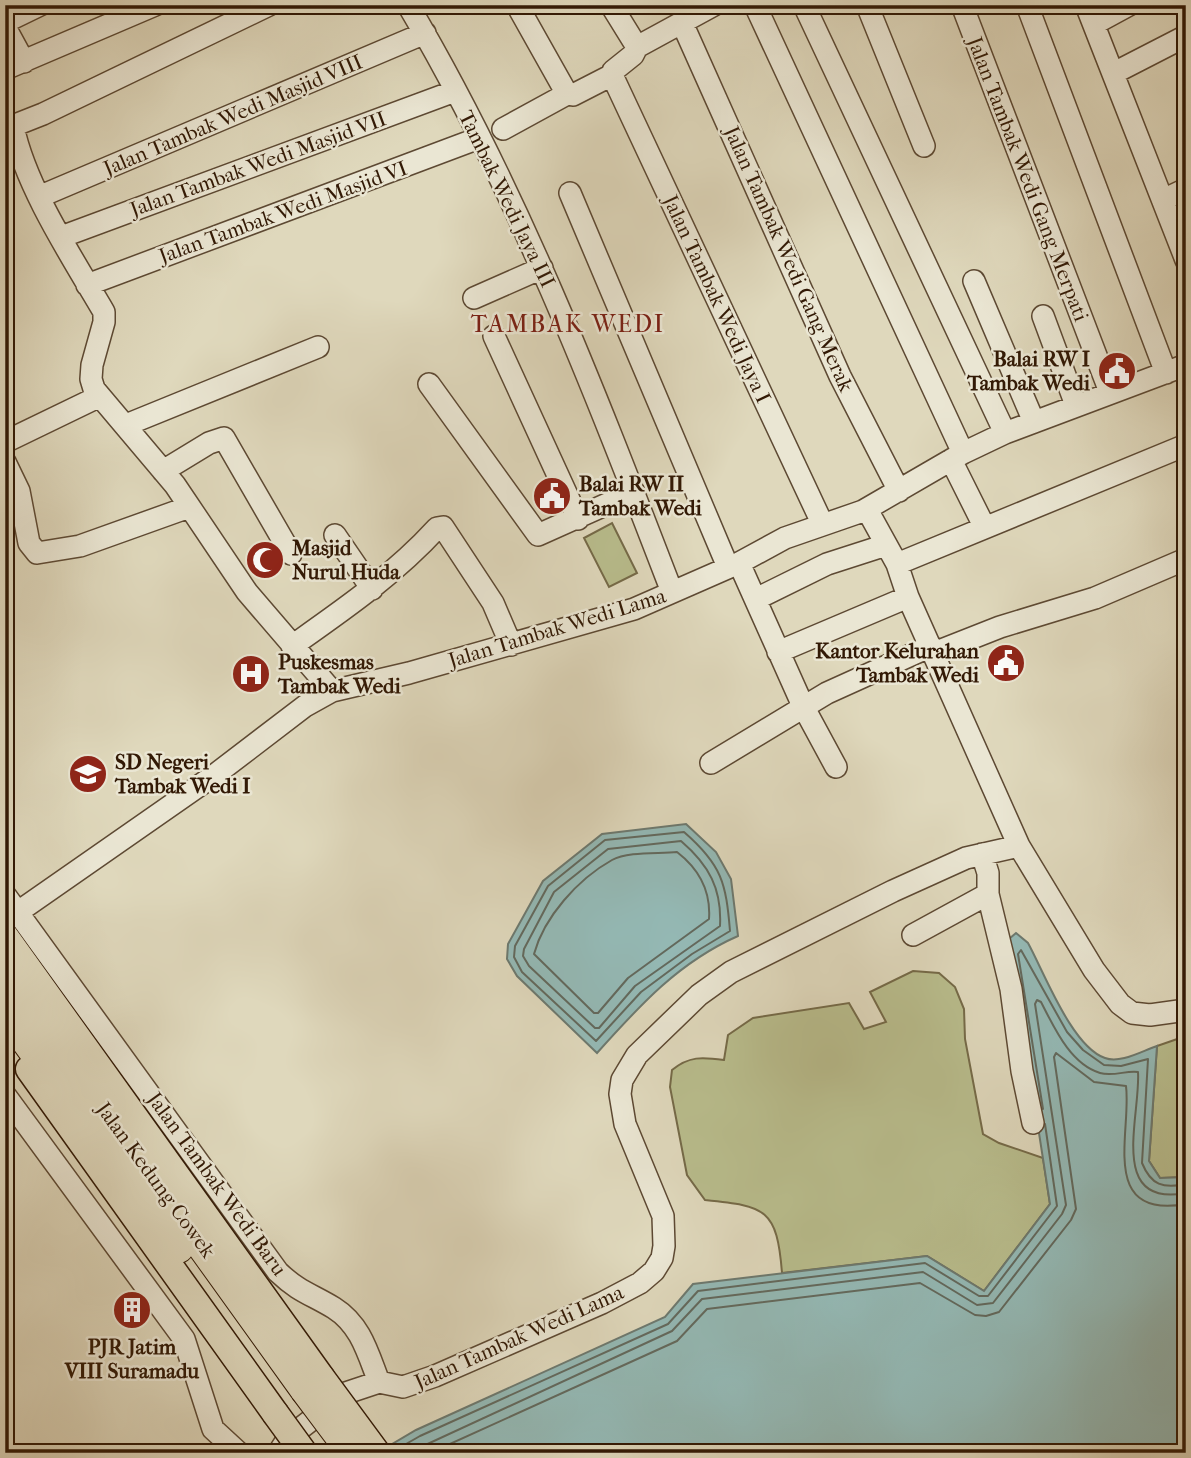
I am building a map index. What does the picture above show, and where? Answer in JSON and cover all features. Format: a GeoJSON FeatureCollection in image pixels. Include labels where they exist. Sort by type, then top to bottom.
{"type":"FeatureCollection","features":[{"type":"Feature","properties":{"kind":"highway","name":"Jalan Kedung Cowek"},"geometry":{"type":"LineString","coordinates":[[5,970],[298,1395]]}},
{"type":"Feature","properties":{"kind":"highway","name":"Jalan Kedung Cowek"},"geometry":{"type":"LineString","coordinates":[[5,1010],[298,1395]]}},
{"type":"Feature","properties":{"kind":"highway"},"geometry":{"type":"LineString","coordinates":[[298,1395],[327,1453]]}},
{"type":"Feature","properties":{"kind":"highway"},"geometry":{"type":"LineString","coordinates":[[298,1395],[354,1453]]}},
{"type":"Feature","properties":{"kind":"main road"},"geometry":{"type":"LineString","coordinates":[[5,936],[298,1395],[284,1452]]}},
{"type":"Feature","properties":{"kind":"main road"},"geometry":{"type":"LineString","coordinates":[[5,1036],[298,1395],[377,1453]]}},
{"type":"Feature","properties":{"kind":"street"},"geometry":{"type":"LineString","coordinates":[[40,5],[5,24],[15,66],[155,5]]}},
{"type":"Feature","properties":{"kind":"street"},"geometry":{"type":"LineString","coordinates":[[270,5],[9,128],[61,237],[104,316],[90,379],[100,396],[163,471],[247,592],[332,691]]}},
{"type":"Feature","properties":{"kind":"street","name":"Tambak Wedi Jaya III"},"geometry":{"type":"LineString","coordinates":[[408,5],[517,210],[592,381],[672,592]]}},
{"type":"Feature","properties":{"kind":"street"},"geometry":{"type":"LineString","coordinates":[[517,5],[567,94],[573,96],[612,75],[613,71],[633,55],[637,47],[683,25],[714,5]]}},
{"type":"Feature","properties":{"kind":"street"},"geometry":{"type":"LineString","coordinates":[[611,5],[637,47]]}},
{"type":"Feature","properties":{"kind":"street"},"geometry":{"type":"LineString","coordinates":[[755,5],[957,457],[984,526]]}},
{"type":"Feature","properties":{"kind":"street"},"geometry":{"type":"LineString","coordinates":[[804,5],[1005,433]]}},
{"type":"Feature","properties":{"kind":"street"},"geometry":{"type":"LineString","coordinates":[[867,5],[924,146]]}},
{"type":"Feature","properties":{"kind":"street","name":"Jalan Tambak Wedi Gang Merpati"},"geometry":{"type":"LineString","coordinates":[[962,5],[1110,392]]}},
{"type":"Feature","properties":{"kind":"street"},"geometry":{"type":"LineString","coordinates":[[1027,5],[1176,369]]}},
{"type":"Feature","properties":{"kind":"street"},"geometry":{"type":"LineString","coordinates":[[1129,5],[1090,14],[1186,260]]}},
{"type":"Feature","properties":{"kind":"street","name":"Jalan Tambak Wedi Gang Merak"},"geometry":{"type":"LineString","coordinates":[[683,25],[840,376],[898,491]]}},
{"type":"Feature","properties":{"kind":"street","name":"Jalan Tambak Wedi Masjid VIII"},"geometry":{"type":"LineString","coordinates":[[41,196],[425,33]]}},
{"type":"Feature","properties":{"kind":"street"},"geometry":{"type":"LineString","coordinates":[[1114,73],[1186,36]]}},
{"type":"Feature","properties":{"kind":"street","name":"Jalan Tambak Wedi Jaya I"},"geometry":{"type":"LineString","coordinates":[[612,75],[822,523]]}},
{"type":"Feature","properties":{"kind":"street","name":"Jalan Tambak Wedi Masjid VII"},"geometry":{"type":"LineString","coordinates":[[61,237],[455,91]]}},
{"type":"Feature","properties":{"kind":"street"},"geometry":{"type":"LineString","coordinates":[[503,130],[567,94]]}},
{"type":"Feature","properties":{"kind":"street","name":"Jalan Tambak Wedi Masjid VI"},"geometry":{"type":"LineString","coordinates":[[87,285],[479,138]]}},
{"type":"Feature","properties":{"kind":"street"},"geometry":{"type":"LineString","coordinates":[[1163,200],[1186,189]]}},
{"type":"Feature","properties":{"kind":"street"},"geometry":{"type":"LineString","coordinates":[[570,193],[734,565],[756,599],[803,706],[836,767]]}},
{"type":"Feature","properties":{"kind":"street"},"geometry":{"type":"LineString","coordinates":[[474,298],[542,268]]}},
{"type":"Feature","properties":{"kind":"street"},"geometry":{"type":"LineString","coordinates":[[974,281],[1034,422]]}},
{"type":"Feature","properties":{"kind":"street"},"geometry":{"type":"LineString","coordinates":[[1043,316],[1076,405]]}},
{"type":"Feature","properties":{"kind":"street"},"geometry":{"type":"LineString","coordinates":[[494,336],[578,519]]}},
{"type":"Feature","properties":{"kind":"street"},"geometry":{"type":"LineString","coordinates":[[126,425],[318,347]]}},
{"type":"Feature","properties":{"kind":"street","name":"Jalan Tambak Wedi Lama"},"geometry":{"type":"LineString","coordinates":[[12,903],[216,774],[305,706],[332,691],[511,645],[634,609],[822,523],[863,511],[1005,433],[1176,369]]}},
{"type":"Feature","properties":{"kind":"street"},"geometry":{"type":"LineString","coordinates":[[429,384],[534,532],[541,535],[634,492]]}},
{"type":"Feature","properties":{"kind":"street"},"geometry":{"type":"LineString","coordinates":[[5,442],[100,396]]}},
{"type":"Feature","properties":{"kind":"street"},"geometry":{"type":"LineString","coordinates":[[163,471],[209,443],[224,438],[291,554]]}},
{"type":"Feature","properties":{"kind":"street"},"geometry":{"type":"LineString","coordinates":[[897,564],[1186,445]]}},
{"type":"Feature","properties":{"kind":"street"},"geometry":{"type":"LineString","coordinates":[[5,462],[19,491],[30,545],[37,553],[80,547],[189,507]]}},
{"type":"Feature","properties":{"kind":"street"},"geometry":{"type":"LineString","coordinates":[[863,511],[870,514],[897,564],[908,597],[1019,846],[1090,964],[1120,1004],[1139,1015],[1186,1010]]}},
{"type":"Feature","properties":{"kind":"street"},"geometry":{"type":"LineString","coordinates":[[292,646],[372,589],[397,569],[437,528],[443,527],[493,603],[511,645]]}},
{"type":"Feature","properties":{"kind":"street"},"geometry":{"type":"LineString","coordinates":[[335,535],[372,589]]}},
{"type":"Feature","properties":{"kind":"street"},"geometry":{"type":"LineString","coordinates":[[756,599],[827,564],[886,545]]}},
{"type":"Feature","properties":{"kind":"street"},"geometry":{"type":"LineString","coordinates":[[711,763],[803,706],[933,650],[1095,598],[1186,559]]}},
{"type":"Feature","properties":{"kind":"street"},"geometry":{"type":"LineString","coordinates":[[778,652],[908,597]]}},
{"type":"Feature","properties":{"kind":"street","name":"Jalan Tambak Wedi Lama"},"geometry":{"type":"LineString","coordinates":[[371,1385],[403,1387],[435,1376],[602,1303],[640,1283],[654,1271],[662,1258],[664,1246],[663,1216],[625,1124],[620,1094],[622,1080],[637,1055],[673,1017],[731,972],[893,891],[982,854],[1019,846]]}},
{"type":"Feature","properties":{"kind":"street"},"geometry":{"type":"LineString","coordinates":[[982,854],[988,873],[988,894],[1005,959],[1033,1123]]}},
{"type":"Feature","properties":{"kind":"street"},"geometry":{"type":"LineString","coordinates":[[913,934],[988,894]]}},
{"type":"Feature","properties":{"kind":"street","name":"Jalan Tambak Wedi Baru"},"geometry":{"type":"LineString","coordinates":[[12,903],[278,1272],[309,1297],[332,1307],[358,1332],[371,1385]]}},
{"type":"Feature","properties":{"kind":"street"},"geometry":{"type":"LineString","coordinates":[[5,1095],[184,1339],[214,1429],[239,1453]]}},
{"type":"Feature","properties":{"kind":"street"},"geometry":{"type":"LineString","coordinates":[[284,1452],[288,1438],[346,1392],[371,1385]]}},
{"type":"Feature","properties":{"kind":"green space"},"geometry":{"type":"Polygon","coordinates":[[[612,523],[637,573],[609,587],[584,538],[612,523]]]}},
{"type":"Feature","properties":{"kind":"green space"},"geometry":{"type":"Polygon","coordinates":[[[913,971],[939,973],[955,987],[964,1009],[965,1039],[983,1134],[999,1143],[1043,1158],[1050,1204],[984,1291],[927,1256],[782,1273],[780,1252],[772,1223],[755,1209],[705,1200],[687,1175],[670,1087],[672,1070],[684,1062],[696,1059],[724,1060],[728,1035],[753,1018],[849,1003],[864,1029],[886,1022],[870,992],[913,971]]]}},
{"type":"Feature","properties":{"kind":"green space"},"geometry":{"type":"Polygon","coordinates":[[[1186,1036],[1186,1177],[1160,1178],[1149,1161],[1157,1046],[1186,1036]]]}},
{"type":"Feature","properties":{"kind":"water"},"geometry":{"type":"Polygon","coordinates":[[[686,824],[716,852],[731,879],[738,936],[697,958],[662,986],[597,1053],[517,976],[507,959],[508,944],[543,881],[602,834],[686,824]]]}},
{"type":"Feature","properties":{"kind":"water"},"geometry":{"type":"Polygon","coordinates":[[[1016,933],[1028,943],[1070,1024],[1093,1051],[1105,1058],[1117,1059],[1157,1046],[1149,1161],[1160,1178],[1186,1177],[1186,1453],[377,1453],[416,1430],[665,1317],[693,1284],[927,1256],[984,1291],[1050,1204],[1009,939],[1016,933]]]}},
{"type":"Feature","properties":{"kind":"place","name":"Balai RW I Tambak Wedi"},"geometry":{"type":"Point","coordinates":[1117,371]}},
{"type":"Feature","properties":{"kind":"place","name":"Balai RW II Tambak Wedi"},"geometry":{"type":"Point","coordinates":[552,496]}},
{"type":"Feature","properties":{"kind":"place","name":"Masjid Nurul Huda"},"geometry":{"type":"Point","coordinates":[265,560]}},
{"type":"Feature","properties":{"kind":"place","name":"Kantor Kelurahan Tambak Wedi"},"geometry":{"type":"Point","coordinates":[1006,663]}},
{"type":"Feature","properties":{"kind":"place","name":"Puskesmas Tambak Wedi"},"geometry":{"type":"Point","coordinates":[251,674]}},
{"type":"Feature","properties":{"kind":"place","name":"SD Negeri Tambak Wedi I"},"geometry":{"type":"Point","coordinates":[88,774]}},
{"type":"Feature","properties":{"kind":"place","name":"PJR Jatim VIII Suramadu"},"geometry":{"type":"Point","coordinates":[132,1310]}},
{"type":"Feature","properties":{"kind":"district","name":"TAMBAK WEDI"},"geometry":{"type":"Point","coordinates":[568,324]}}]}
